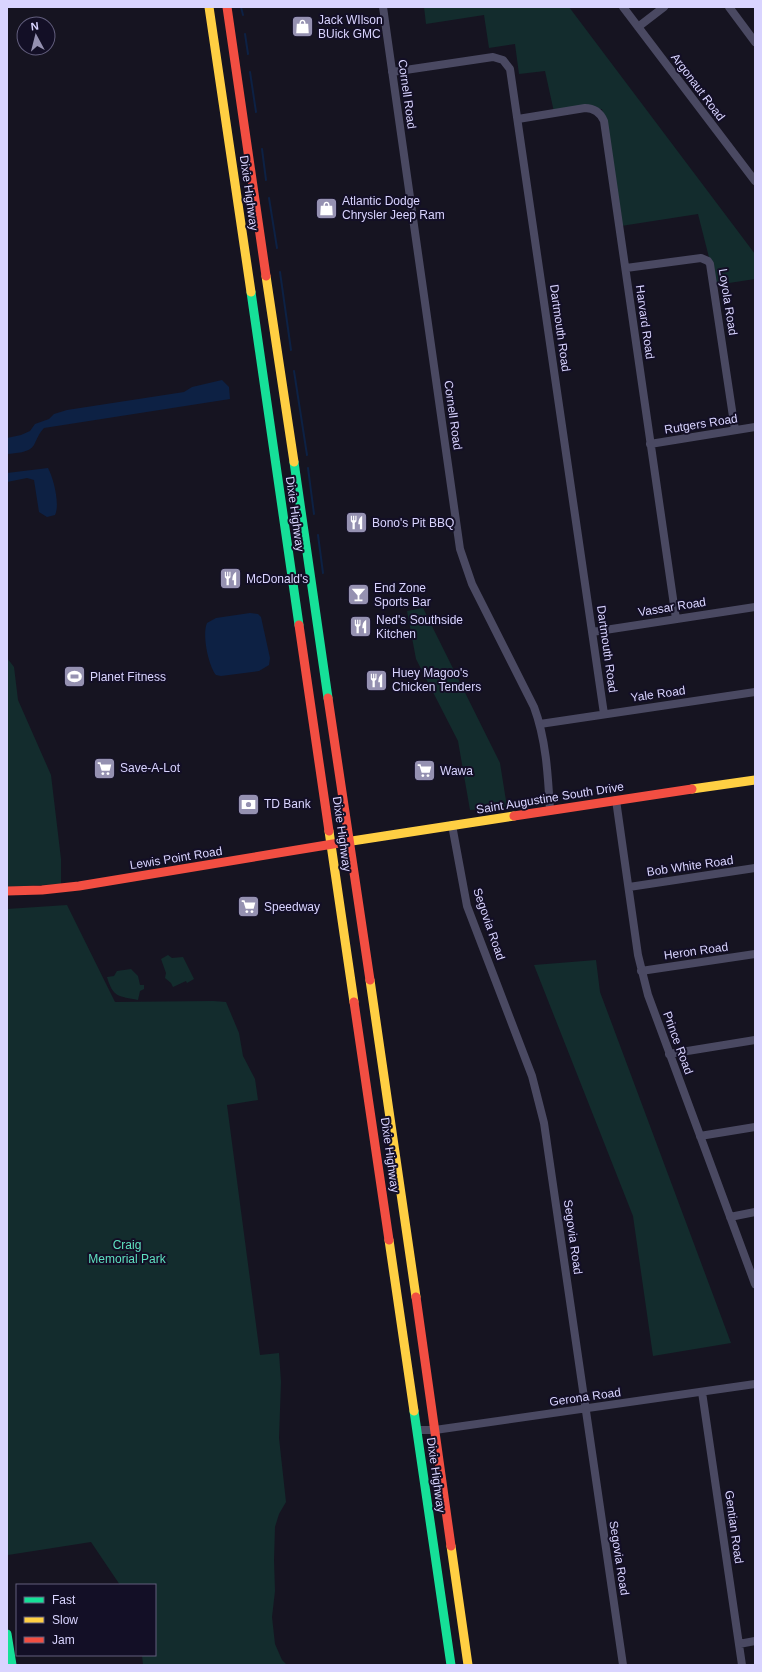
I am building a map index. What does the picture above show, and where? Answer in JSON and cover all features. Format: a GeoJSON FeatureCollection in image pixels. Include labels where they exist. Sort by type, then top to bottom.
{"type":"FeatureCollection","features":[{"type":"Feature","properties":{"kind":"main road","name":"Dixie Highway"},"geometry":{"type":"LineString","coordinates":[[210,7],[238,204],[348,842],[435,1430],[468,1665]]}},
{"type":"Feature","properties":{"kind":"main road","name":"Dixie Highway"},"geometry":{"type":"LineString","coordinates":[[227,7],[256,201],[331,844],[418,1430],[451,1665]]}},
{"type":"Feature","properties":{"kind":"main road"},"geometry":{"type":"LineString","coordinates":[[213,30],[230,28]]}},
{"type":"Feature","properties":{"kind":"main road","name":"Saint Augustine South Drive"},"geometry":{"type":"LineString","coordinates":[[348,842],[550,810],[755,780]]}},
{"type":"Feature","properties":{"kind":"main road","name":"Lewis Point Road"},"geometry":{"type":"LineString","coordinates":[[7,891],[42,890],[79,886],[348,842]]}},
{"type":"Feature","properties":{"kind":"main road"},"geometry":{"type":"LineString","coordinates":[[377,1152],[394,1150]]}},
{"type":"Feature","properties":{"kind":"main road"},"geometry":{"type":"LineString","coordinates":[[443,1608],[459,1607]]}},
{"type":"Feature","properties":{"kind":"main road"},"geometry":{"type":"LineString","coordinates":[[7,1634],[12,1665]]}},
{"type":"Feature","properties":{"kind":"street","name":"Cornell Road"},"geometry":{"type":"LineString","coordinates":[[383,7],[460,549],[472,584],[534,707],[540,724],[543,738],[550,810]]}},
{"type":"Feature","properties":{"kind":"street","name":"Argonaut Road"},"geometry":{"type":"LineString","coordinates":[[623,7],[755,181]]}},
{"type":"Feature","properties":{"kind":"street"},"geometry":{"type":"LineString","coordinates":[[638,27],[664,7]]}},
{"type":"Feature","properties":{"kind":"street"},"geometry":{"type":"LineString","coordinates":[[729,7],[755,42]]}},
{"type":"Feature","properties":{"kind":"street","name":"Dartmouth Road"},"geometry":{"type":"LineString","coordinates":[[392,72],[493,57],[498,58],[508,64],[510,69],[604,714]]}},
{"type":"Feature","properties":{"kind":"street","name":"Harvard Road"},"geometry":{"type":"LineString","coordinates":[[518,119],[591,108],[600,114],[604,121],[676,619]]}},
{"type":"Feature","properties":{"kind":"street"},"geometry":{"type":"LineString","coordinates":[[238,204],[256,201]]}},
{"type":"Feature","properties":{"kind":"street","name":"Loyola Road"},"geometry":{"type":"LineString","coordinates":[[626,268],[701,258],[708,261],[710,264],[735,430]]}},
{"type":"Feature","properties":{"kind":"street","name":"Rutgers Road"},"geometry":{"type":"LineString","coordinates":[[650,444],[755,427]]}},
{"type":"Feature","properties":{"kind":"street","name":"Vassar Road"},"geometry":{"type":"LineString","coordinates":[[592,632],[755,607]]}},
{"type":"Feature","properties":{"kind":"street","name":"Yale Road"},"geometry":{"type":"LineString","coordinates":[[540,724],[755,692]]}},
{"type":"Feature","properties":{"kind":"street","name":"Prince Road"},"geometry":{"type":"LineString","coordinates":[[616,800],[641,971],[648,996],[755,1284]]}},
{"type":"Feature","properties":{"kind":"street","name":"Segovia Road"},"geometry":{"type":"LineString","coordinates":[[452,825],[467,906],[532,1076],[544,1123],[623,1665]]}},
{"type":"Feature","properties":{"kind":"street","name":"Bob White Road"},"geometry":{"type":"LineString","coordinates":[[629,887],[755,868]]}},
{"type":"Feature","properties":{"kind":"street","name":"Heron Road"},"geometry":{"type":"LineString","coordinates":[[641,971],[755,954]]}},
{"type":"Feature","properties":{"kind":"street"},"geometry":{"type":"LineString","coordinates":[[669,1054],[755,1040]]}},
{"type":"Feature","properties":{"kind":"street"},"geometry":{"type":"LineString","coordinates":[[700,1136],[755,1127]]}},
{"type":"Feature","properties":{"kind":"street"},"geometry":{"type":"LineString","coordinates":[[730,1216],[755,1212]]}},
{"type":"Feature","properties":{"kind":"street","name":"Gerona Road"},"geometry":{"type":"LineString","coordinates":[[418,1430],[435,1430],[755,1384]]}},
{"type":"Feature","properties":{"kind":"street","name":"Gentian Road"},"geometry":{"type":"LineString","coordinates":[[702,1392],[742,1665]]}},
{"type":"Feature","properties":{"kind":"street"},"geometry":{"type":"LineString","coordinates":[[738,1644],[755,1641]]}},
{"type":"Feature","properties":{"kind":"green space"},"geometry":{"type":"Polygon","coordinates":[[[424,7],[569,7],[755,254],[755,279],[716,285],[698,214],[621,226],[602,109],[554,112],[545,71],[519,74],[515,44],[489,48],[484,15],[426,24],[424,7]]]}},
{"type":"Feature","properties":{"kind":"green space"},"geometry":{"type":"Polygon","coordinates":[[[423,608],[500,763],[507,807],[470,810],[458,741],[416,659],[407,611],[423,608]]]}},
{"type":"Feature","properties":{"kind":"green space"},"geometry":{"type":"Polygon","coordinates":[[[7,658],[14,667],[18,700],[51,775],[61,859],[61,884],[7,887],[7,658]]]}},
{"type":"Feature","properties":{"kind":"green space","name":"Craig Memorial Park"},"geometry":{"type":"Polygon","coordinates":[[[67,905],[115,1002],[226,1002],[239,1033],[243,1056],[255,1079],[258,1100],[227,1105],[260,1355],[279,1353],[281,1382],[279,1438],[286,1502],[279,1514],[275,1527],[275,1591],[272,1617],[275,1644],[282,1660],[287,1665],[143,1665],[142,1656],[156,1656],[156,1584],[119,1584],[91,1542],[8,1555],[7,909],[67,905]]]}},
{"type":"Feature","properties":{"kind":"green space"},"geometry":{"type":"Polygon","coordinates":[[[168,955],[172,958],[183,957],[194,979],[187,983],[186,981],[173,987],[165,978],[166,973],[161,959],[168,955]]]}},
{"type":"Feature","properties":{"kind":"green space"},"geometry":{"type":"Polygon","coordinates":[[[596,960],[600,992],[731,1343],[653,1356],[633,1216],[534,965],[596,960]]]}},
{"type":"Feature","properties":{"kind":"green space"},"geometry":{"type":"Polygon","coordinates":[[[131,969],[138,976],[140,985],[144,985],[144,989],[140,991],[138,1000],[121,997],[118,995],[112,989],[107,977],[114,976],[117,971],[131,969]]]}},
{"type":"Feature","properties":{"kind":"water"},"geometry":{"type":"Polygon","coordinates":[[[222,380],[229,387],[230,399],[44,428],[39,434],[32,448],[22,452],[7,454],[7,438],[21,435],[30,431],[35,424],[49,419],[54,414],[67,410],[184,392],[192,387],[222,380]]]}},
{"type":"Feature","properties":{"kind":"water"},"geometry":{"type":"Polygon","coordinates":[[[48,468],[54,485],[57,505],[55,515],[47,517],[39,512],[34,480],[27,478],[7,482],[7,473],[48,468]]]}},
{"type":"Feature","properties":{"kind":"water"},"geometry":{"type":"Polygon","coordinates":[[[250,613],[258,614],[261,617],[270,658],[269,665],[259,671],[221,676],[216,675],[208,657],[205,634],[207,623],[216,618],[250,613]]]}},
{"type":"Feature","properties":{"kind":"waterway"},"geometry":{"type":"LineString","coordinates":[[241,7],[243,15]]}},
{"type":"Feature","properties":{"kind":"waterway"},"geometry":{"type":"LineString","coordinates":[[245,34],[248,54]]}},
{"type":"Feature","properties":{"kind":"waterway"},"geometry":{"type":"LineString","coordinates":[[250,72],[256,112]]}},
{"type":"Feature","properties":{"kind":"waterway"},"geometry":{"type":"LineString","coordinates":[[262,149],[266,180]]}},
{"type":"Feature","properties":{"kind":"waterway"},"geometry":{"type":"LineString","coordinates":[[269,198],[277,248]]}},
{"type":"Feature","properties":{"kind":"waterway"},"geometry":{"type":"LineString","coordinates":[[280,272],[291,350]]}},
{"type":"Feature","properties":{"kind":"waterway"},"geometry":{"type":"LineString","coordinates":[[294,371],[307,455]]}},
{"type":"Feature","properties":{"kind":"waterway"},"geometry":{"type":"LineString","coordinates":[[308,468],[314,514]]}},
{"type":"Feature","properties":{"kind":"waterway"},"geometry":{"type":"LineString","coordinates":[[318,535],[323,573]]}},
{"type":"Feature","properties":{"kind":"traffic: fast"},"geometry":{"type":"LineString","coordinates":[[251,292],[299,625]]}},
{"type":"Feature","properties":{"kind":"traffic: fast"},"geometry":{"type":"LineString","coordinates":[[294,462],[328,698]]}},
{"type":"Feature","properties":{"kind":"traffic: fast"},"geometry":{"type":"LineString","coordinates":[[414,1411],[451,1665]]}},
{"type":"Feature","properties":{"kind":"traffic: fast"},"geometry":{"type":"LineString","coordinates":[[7,1634],[12,1665]]}},
{"type":"Feature","properties":{"kind":"traffic: slow"},"geometry":{"type":"LineString","coordinates":[[209,7],[251,292]]}},
{"type":"Feature","properties":{"kind":"traffic: slow"},"geometry":{"type":"LineString","coordinates":[[266,276],[294,462]]}},
{"type":"Feature","properties":{"kind":"traffic: slow"},"geometry":{"type":"LineString","coordinates":[[692,789],[755,780]]}},
{"type":"Feature","properties":{"kind":"traffic: slow"},"geometry":{"type":"LineString","coordinates":[[339,843],[514,816]]}},
{"type":"Feature","properties":{"kind":"traffic: slow"},"geometry":{"type":"LineString","coordinates":[[329,831],[354,1002]]}},
{"type":"Feature","properties":{"kind":"traffic: slow"},"geometry":{"type":"LineString","coordinates":[[370,980],[416,1297]]}},
{"type":"Feature","properties":{"kind":"traffic: slow"},"geometry":{"type":"LineString","coordinates":[[389,1240],[414,1411]]}},
{"type":"Feature","properties":{"kind":"traffic: slow"},"geometry":{"type":"LineString","coordinates":[[451,1546],[468,1665]]}},
{"type":"Feature","properties":{"kind":"traffic: jam"},"geometry":{"type":"LineString","coordinates":[[227,7],[266,276]]}},
{"type":"Feature","properties":{"kind":"traffic: jam"},"geometry":{"type":"LineString","coordinates":[[299,625],[329,831]]}},
{"type":"Feature","properties":{"kind":"traffic: jam"},"geometry":{"type":"LineString","coordinates":[[328,698],[370,980]]}},
{"type":"Feature","properties":{"kind":"traffic: jam"},"geometry":{"type":"LineString","coordinates":[[514,816],[692,789]]}},
{"type":"Feature","properties":{"kind":"traffic: jam"},"geometry":{"type":"LineString","coordinates":[[7,891],[42,890],[79,886],[339,843]]}},
{"type":"Feature","properties":{"kind":"traffic: jam"},"geometry":{"type":"LineString","coordinates":[[354,1002],[389,1240]]}},
{"type":"Feature","properties":{"kind":"traffic: jam"},"geometry":{"type":"LineString","coordinates":[[416,1297],[451,1546]]}},
{"type":"Feature","properties":{"kind":"place","name":"Jack WIlson BUick GMC"},"geometry":{"type":"Point","coordinates":[303,27]}},
{"type":"Feature","properties":{"kind":"place","name":"Atlantic Dodge Chrysler Jeep Ram"},"geometry":{"type":"Point","coordinates":[327,208]}},
{"type":"Feature","properties":{"kind":"place","name":"Bono's Pit BBQ"},"geometry":{"type":"Point","coordinates":[357,523]}},
{"type":"Feature","properties":{"kind":"place","name":"McDonald's"},"geometry":{"type":"Point","coordinates":[230,579]}},
{"type":"Feature","properties":{"kind":"place","name":"End Zone Sports Bar"},"geometry":{"type":"Point","coordinates":[359,595]}},
{"type":"Feature","properties":{"kind":"place","name":"Ned's Southside Kitchen"},"geometry":{"type":"Point","coordinates":[361,627]}},
{"type":"Feature","properties":{"kind":"place","name":"Planet Fitness"},"geometry":{"type":"Point","coordinates":[74,677]}},
{"type":"Feature","properties":{"kind":"place","name":"Huey Magoo's Chicken Tenders"},"geometry":{"type":"Point","coordinates":[376,680]}},
{"type":"Feature","properties":{"kind":"place","name":"Save-A-Lot"},"geometry":{"type":"Point","coordinates":[104,768]}},
{"type":"Feature","properties":{"kind":"place","name":"Wawa"},"geometry":{"type":"Point","coordinates":[424,771]}},
{"type":"Feature","properties":{"kind":"place","name":"TD Bank"},"geometry":{"type":"Point","coordinates":[249,804]}},
{"type":"Feature","properties":{"kind":"place","name":"Speedway"},"geometry":{"type":"Point","coordinates":[249,907]}}]}
